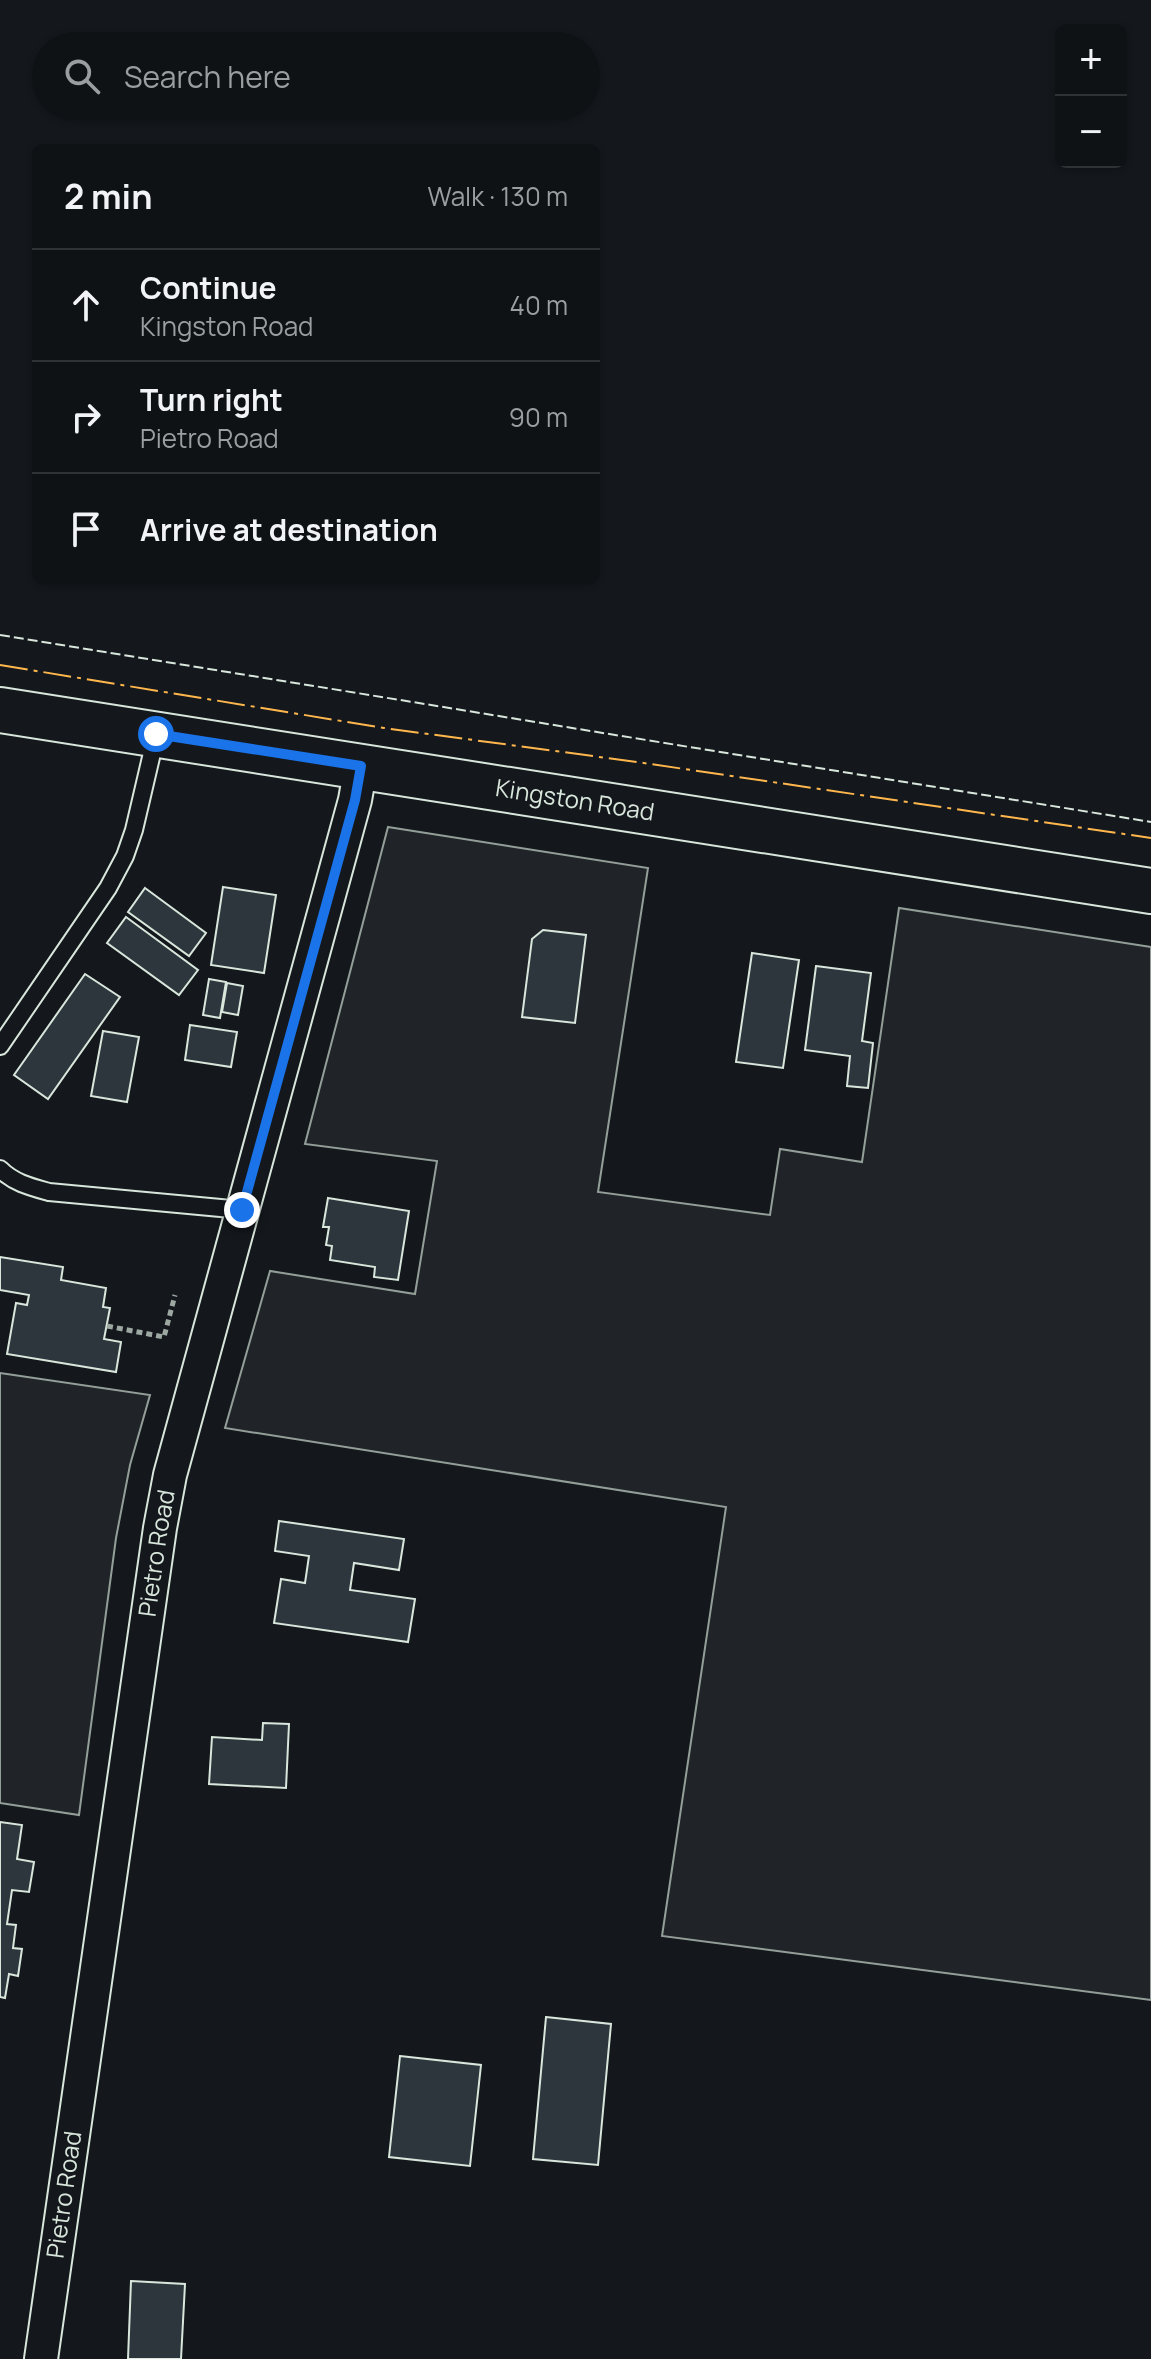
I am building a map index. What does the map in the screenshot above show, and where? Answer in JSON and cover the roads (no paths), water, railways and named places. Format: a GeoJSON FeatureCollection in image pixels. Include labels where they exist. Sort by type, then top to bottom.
{"type":"FeatureCollection","features":[{"type":"Feature","properties":{"kind":"main road","name":"Kingston Road"},"geometry":{"type":"LineString","coordinates":[[0,710],[1151,891]]}},
{"type":"Feature","properties":{"kind":"street","name":"Pietro Road"},"geometry":{"type":"LineString","coordinates":[[41,2359],[170,1475],[355,800],[361,766]]}},
{"type":"Feature","properties":{"kind":"lane"},"geometry":{"type":"LineString","coordinates":[[0,1046],[108,888],[125,856],[156,734]]}},
{"type":"Feature","properties":{"kind":"lane"},"geometry":{"type":"LineString","coordinates":[[0,1169],[23,1185],[49,1192],[242,1210]]}}]}
